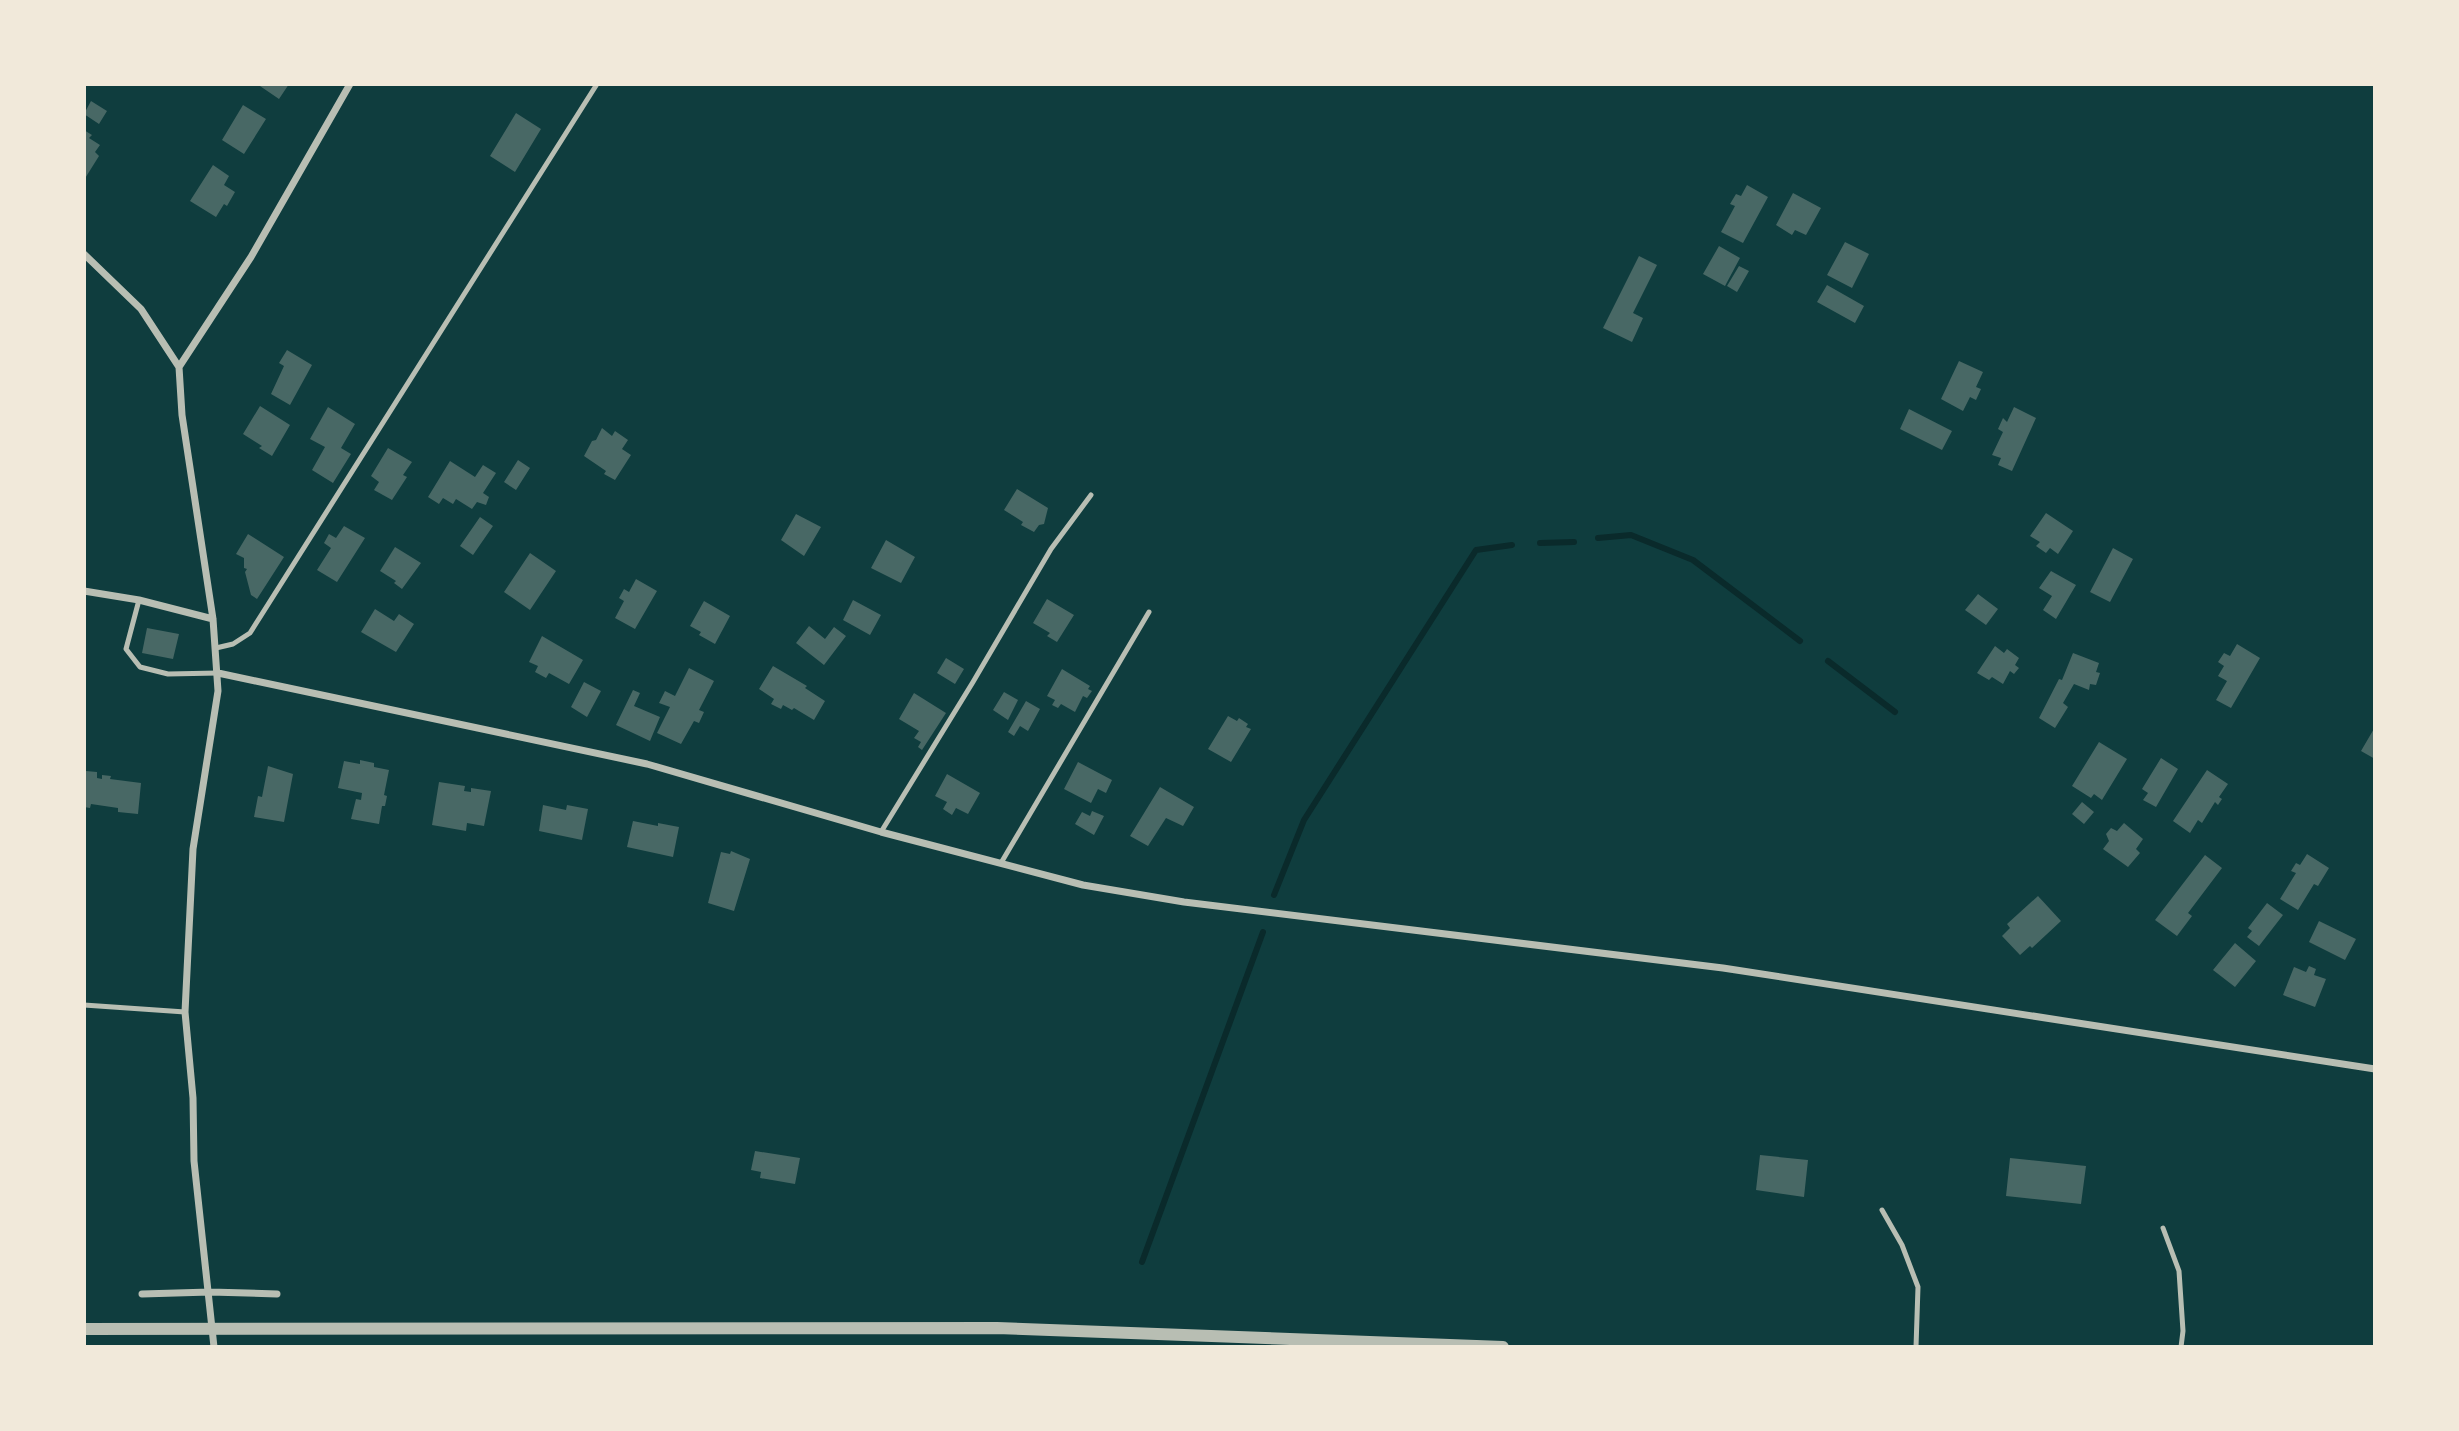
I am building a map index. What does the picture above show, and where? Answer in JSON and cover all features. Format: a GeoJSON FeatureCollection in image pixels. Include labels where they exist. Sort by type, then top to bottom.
{"type":"FeatureCollection","features":[{"type":"Feature","properties":{"kind":"street"},"geometry":{"type":"LineString","coordinates":[[179,367],[251,257],[349,84]]}},
{"type":"Feature","properties":{"kind":"street"},"geometry":{"type":"LineString","coordinates":[[84,254],[141,309],[179,367],[182,415],[213,619],[218,691],[193,849],[185,1012],[193,1098],[194,1161],[214,1347]]}},
{"type":"Feature","properties":{"kind":"street"},"geometry":{"type":"LineString","coordinates":[[84,591],[139,600],[213,619]]}},
{"type":"Feature","properties":{"kind":"street"},"geometry":{"type":"LineString","coordinates":[[218,673],[647,764],[881,832],[1083,885],[1184,902],[1723,968],[2375,1069]]}},
{"type":"Feature","properties":{"kind":"street"},"geometry":{"type":"LineString","coordinates":[[142,1294],[277,1294]]}},
{"type":"Feature","properties":{"kind":"street"},"geometry":{"type":"LineString","coordinates":[[84,1329],[997,1328],[1503,1347]]}},
{"type":"Feature","properties":{"kind":"lane"},"geometry":{"type":"LineString","coordinates":[[216,648],[233,644],[250,633],[597,84]]}},
{"type":"Feature","properties":{"kind":"lane"},"geometry":{"type":"LineString","coordinates":[[881,832],[1051,549],[1091,495]]}},
{"type":"Feature","properties":{"kind":"lane"},"geometry":{"type":"LineString","coordinates":[[139,600],[126,649],[140,667],[168,674],[218,673]]}},
{"type":"Feature","properties":{"kind":"lane"},"geometry":{"type":"LineString","coordinates":[[1001,863],[1149,612]]}},
{"type":"Feature","properties":{"kind":"lane"},"geometry":{"type":"LineString","coordinates":[[84,1005],[185,1012]]}},
{"type":"Feature","properties":{"kind":"lane"},"geometry":{"type":"LineString","coordinates":[[1882,1210],[1902,1245],[1918,1287],[1916,1347]]}},
{"type":"Feature","properties":{"kind":"lane"},"geometry":{"type":"LineString","coordinates":[[2163,1228],[2179,1271],[2183,1331],[2181,1347]]}},
{"type":"Feature","properties":{"kind":"building"},"geometry":{"type":"Polygon","coordinates":[[[257,84],[289,84],[279,99],[257,84]]]}},
{"type":"Feature","properties":{"kind":"building"},"geometry":{"type":"Polygon","coordinates":[[[91,101],[107,111],[99,124],[84,114],[91,101]]]}},
{"type":"Feature","properties":{"kind":"building"},"geometry":{"type":"Polygon","coordinates":[[[243,105],[266,119],[244,154],[222,140],[243,105]]]}},
{"type":"Feature","properties":{"kind":"building"},"geometry":{"type":"Polygon","coordinates":[[[516,113],[541,129],[515,172],[490,156],[516,113]]]}},
{"type":"Feature","properties":{"kind":"building"},"geometry":{"type":"Polygon","coordinates":[[[84,130],[92,135],[89,138],[100,145],[95,152],[99,156],[84,180],[84,130]]]}},
{"type":"Feature","properties":{"kind":"building"},"geometry":{"type":"Polygon","coordinates":[[[213,165],[229,176],[224,185],[235,192],[227,206],[224,204],[216,217],[190,201],[213,165]]]}},
{"type":"Feature","properties":{"kind":"building"},"geometry":{"type":"Polygon","coordinates":[[[1747,185],[1768,197],[1743,243],[1721,232],[1735,206],[1730,204],[1736,194],[1741,196],[1747,185]]]}},
{"type":"Feature","properties":{"kind":"building"},"geometry":{"type":"Polygon","coordinates":[[[1793,193],[1821,208],[1806,235],[1795,230],[1792,235],[1776,225],[1793,193]]]}},
{"type":"Feature","properties":{"kind":"building"},"geometry":{"type":"Polygon","coordinates":[[[1845,242],[1869,254],[1852,288],[1827,275],[1845,242]]]}},
{"type":"Feature","properties":{"kind":"building"},"geometry":{"type":"Polygon","coordinates":[[[1719,246],[1740,258],[1725,286],[1703,274],[1719,246]]]}},
{"type":"Feature","properties":{"kind":"building"},"geometry":{"type":"Polygon","coordinates":[[[1639,256],[1657,265],[1633,313],[1643,318],[1632,342],[1603,328],[1639,256]]]}},
{"type":"Feature","properties":{"kind":"building"},"geometry":{"type":"Polygon","coordinates":[[[1739,266],[1749,271],[1737,292],[1727,286],[1739,266]]]}},
{"type":"Feature","properties":{"kind":"building"},"geometry":{"type":"Polygon","coordinates":[[[1827,285],[1864,306],[1855,323],[1817,302],[1827,285]]]}},
{"type":"Feature","properties":{"kind":"building"},"geometry":{"type":"Polygon","coordinates":[[[287,350],[312,365],[290,405],[271,394],[284,366],[279,363],[287,350]]]}},
{"type":"Feature","properties":{"kind":"building"},"geometry":{"type":"Polygon","coordinates":[[[1959,361],[1983,372],[1976,387],[1981,389],[1976,400],[1970,397],[1963,411],[1941,399],[1959,361]]]}},
{"type":"Feature","properties":{"kind":"building"},"geometry":{"type":"Polygon","coordinates":[[[260,406],[290,425],[272,456],[243,434],[260,406]]]}},
{"type":"Feature","properties":{"kind":"building"},"geometry":{"type":"Polygon","coordinates":[[[328,407],[355,424],[341,448],[351,454],[333,483],[312,470],[325,447],[310,439],[328,407]]]}},
{"type":"Feature","properties":{"kind":"building"},"geometry":{"type":"Polygon","coordinates":[[[2014,407],[2036,418],[2012,471],[1998,465],[2001,458],[1992,455],[2003,432],[1998,429],[2003,418],[2007,422],[2014,407]]]}},
{"type":"Feature","properties":{"kind":"building"},"geometry":{"type":"Polygon","coordinates":[[[1909,409],[1952,431],[1942,450],[1900,429],[1909,409]]]}},
{"type":"Feature","properties":{"kind":"building"},"geometry":{"type":"Polygon","coordinates":[[[602,428],[612,436],[615,431],[628,440],[622,449],[631,455],[615,480],[584,456],[602,428]]]}},
{"type":"Feature","properties":{"kind":"building"},"geometry":{"type":"Polygon","coordinates":[[[388,448],[412,462],[403,475],[407,477],[392,500],[374,490],[379,482],[371,476],[388,448]]]}},
{"type":"Feature","properties":{"kind":"building"},"geometry":{"type":"Polygon","coordinates":[[[518,460],[530,468],[516,490],[504,482],[518,460]]]}},
{"type":"Feature","properties":{"kind":"building"},"geometry":{"type":"Polygon","coordinates":[[[450,461],[475,477],[483,465],[496,473],[483,493],[489,497],[486,505],[477,502],[472,509],[456,499],[453,504],[443,498],[439,504],[428,497],[450,461]]]}},
{"type":"Feature","properties":{"kind":"building"},"geometry":{"type":"Polygon","coordinates":[[[1017,489],[1048,508],[1044,524],[1039,525],[1034,532],[1004,510],[1017,489]]]}},
{"type":"Feature","properties":{"kind":"building"},"geometry":{"type":"Polygon","coordinates":[[[2046,513],[2073,531],[2058,554],[2050,548],[2046,553],[2036,546],[2040,542],[2030,536],[2046,513]]]}},
{"type":"Feature","properties":{"kind":"building"},"geometry":{"type":"Polygon","coordinates":[[[796,514],[821,527],[804,556],[781,540],[796,514]]]}},
{"type":"Feature","properties":{"kind":"building"},"geometry":{"type":"Polygon","coordinates":[[[480,517],[493,526],[473,555],[460,546],[480,517]]]}},
{"type":"Feature","properties":{"kind":"building"},"geometry":{"type":"Polygon","coordinates":[[[344,526],[365,538],[337,582],[317,570],[331,548],[324,543],[329,534],[336,538],[344,526]]]}},
{"type":"Feature","properties":{"kind":"building"},"geometry":{"type":"Polygon","coordinates":[[[248,534],[284,557],[257,599],[251,595],[244,558],[236,554],[248,534]]]}},
{"type":"Feature","properties":{"kind":"building"},"geometry":{"type":"Polygon","coordinates":[[[886,540],[915,557],[901,583],[871,568],[886,540]]]}},
{"type":"Feature","properties":{"kind":"building"},"geometry":{"type":"Polygon","coordinates":[[[395,547],[421,563],[402,589],[394,583],[396,581],[380,571],[395,547]]]}},
{"type":"Feature","properties":{"kind":"building"},"geometry":{"type":"Polygon","coordinates":[[[2113,548],[2133,559],[2110,602],[2090,592],[2113,548]]]}},
{"type":"Feature","properties":{"kind":"building"},"geometry":{"type":"Polygon","coordinates":[[[530,553],[556,571],[530,610],[504,592],[530,553]]]}},
{"type":"Feature","properties":{"kind":"building"},"geometry":{"type":"Polygon","coordinates":[[[2051,571],[2076,585],[2056,619],[2043,610],[2052,596],[2039,588],[2051,571]]]}},
{"type":"Feature","properties":{"kind":"building"},"geometry":{"type":"Polygon","coordinates":[[[636,579],[657,591],[635,629],[615,618],[624,601],[619,598],[624,589],[629,592],[636,579]]]}},
{"type":"Feature","properties":{"kind":"building"},"geometry":{"type":"Polygon","coordinates":[[[1978,594],[1998,609],[1986,625],[1965,610],[1978,594]]]}},
{"type":"Feature","properties":{"kind":"building"},"geometry":{"type":"Polygon","coordinates":[[[1047,599],[1074,615],[1057,642],[1047,636],[1050,633],[1033,623],[1047,599]]]}},
{"type":"Feature","properties":{"kind":"building"},"geometry":{"type":"Polygon","coordinates":[[[853,600],[881,615],[870,635],[843,620],[853,600]]]}},
{"type":"Feature","properties":{"kind":"building"},"geometry":{"type":"Polygon","coordinates":[[[704,601],[730,616],[715,644],[690,626],[704,601]]]}},
{"type":"Feature","properties":{"kind":"building"},"geometry":{"type":"Polygon","coordinates":[[[375,609],[394,621],[399,614],[414,624],[396,652],[361,632],[375,609]]]}},
{"type":"Feature","properties":{"kind":"building"},"geometry":{"type":"Polygon","coordinates":[[[809,626],[825,639],[834,627],[846,636],[824,665],[796,643],[809,626]]]}},
{"type":"Feature","properties":{"kind":"building"},"geometry":{"type":"Polygon","coordinates":[[[147,628],[179,634],[173,659],[142,653],[147,628]]]}},
{"type":"Feature","properties":{"kind":"building"},"geometry":{"type":"Polygon","coordinates":[[[542,636],[583,660],[569,684],[549,673],[546,678],[535,672],[538,666],[529,662],[542,636]]]}},
{"type":"Feature","properties":{"kind":"building"},"geometry":{"type":"Polygon","coordinates":[[[2237,644],[2260,658],[2231,708],[2216,700],[2227,681],[2218,676],[2224,666],[2218,662],[2224,653],[2230,656],[2237,644]]]}},
{"type":"Feature","properties":{"kind":"building"},"geometry":{"type":"Polygon","coordinates":[[[1995,646],[2004,653],[2007,649],[2019,658],[2015,665],[2019,668],[2014,674],[2010,671],[2003,684],[1992,677],[1989,680],[1977,673],[1995,646]]]}},
{"type":"Feature","properties":{"kind":"building"},"geometry":{"type":"Polygon","coordinates":[[[2073,653],[2099,663],[2096,672],[2100,673],[2096,685],[2090,684],[2089,690],[2074,684],[2063,703],[2068,707],[2055,728],[2039,718],[2059,679],[2062,680],[2073,653]]]}},
{"type":"Feature","properties":{"kind":"building"},"geometry":{"type":"Polygon","coordinates":[[[946,658],[964,669],[955,684],[937,673],[946,658]]]}},
{"type":"Feature","properties":{"kind":"building"},"geometry":{"type":"Polygon","coordinates":[[[773,666],[807,686],[805,688],[825,701],[814,720],[794,708],[792,710],[783,705],[781,709],[771,704],[774,699],[759,689],[773,666]]]}},
{"type":"Feature","properties":{"kind":"building"},"geometry":{"type":"Polygon","coordinates":[[[689,668],[714,681],[699,710],[704,712],[699,723],[694,721],[681,744],[657,733],[670,707],[659,703],[665,691],[675,696],[689,668]]]}},
{"type":"Feature","properties":{"kind":"building"},"geometry":{"type":"Polygon","coordinates":[[[1062,669],[1090,686],[1088,689],[1092,691],[1087,698],[1083,696],[1075,712],[1061,704],[1058,708],[1052,705],[1055,700],[1047,696],[1062,669]]]}},
{"type":"Feature","properties":{"kind":"building"},"geometry":{"type":"Polygon","coordinates":[[[584,682],[601,691],[587,717],[571,707],[584,682]]]}},
{"type":"Feature","properties":{"kind":"building"},"geometry":{"type":"Polygon","coordinates":[[[633,690],[640,693],[634,706],[660,717],[650,741],[616,725],[633,690]]]}},
{"type":"Feature","properties":{"kind":"building"},"geometry":{"type":"Polygon","coordinates":[[[1004,692],[1018,700],[1008,720],[993,710],[1004,692]]]}},
{"type":"Feature","properties":{"kind":"building"},"geometry":{"type":"Polygon","coordinates":[[[914,693],[946,713],[922,750],[918,747],[921,742],[914,738],[919,731],[899,719],[914,693]]]}},
{"type":"Feature","properties":{"kind":"building"},"geometry":{"type":"Polygon","coordinates":[[[1026,701],[1040,709],[1028,731],[1020,726],[1014,736],[1008,732],[1026,701]]]}},
{"type":"Feature","properties":{"kind":"building"},"geometry":{"type":"Polygon","coordinates":[[[1228,716],[1237,721],[1239,718],[1251,729],[1231,762],[1208,749],[1228,716]]]}},
{"type":"Feature","properties":{"kind":"building"},"geometry":{"type":"Polygon","coordinates":[[[2375,727],[2375,759],[2361,751],[2375,727]]]}},
{"type":"Feature","properties":{"kind":"building"},"geometry":{"type":"Polygon","coordinates":[[[2099,742],[2127,759],[2102,800],[2094,794],[2091,798],[2072,786],[2099,742]]]}},
{"type":"Feature","properties":{"kind":"building"},"geometry":{"type":"Polygon","coordinates":[[[2161,758],[2178,769],[2156,807],[2143,800],[2148,793],[2142,789],[2161,758]]]}},
{"type":"Feature","properties":{"kind":"building"},"geometry":{"type":"Polygon","coordinates":[[[360,760],[389,770],[384,795],[387,796],[379,824],[351,819],[356,799],[361,800],[362,793],[338,788],[344,761],[360,764],[360,760]]]}},
{"type":"Feature","properties":{"kind":"building"},"geometry":{"type":"Polygon","coordinates":[[[1078,762],[1112,780],[1106,793],[1098,789],[1091,803],[1064,789],[1078,762]]]}},
{"type":"Feature","properties":{"kind":"building"},"geometry":{"type":"Polygon","coordinates":[[[268,766],[293,774],[284,822],[254,817],[258,796],[262,797],[268,766]]]}},
{"type":"Feature","properties":{"kind":"building"},"geometry":{"type":"Polygon","coordinates":[[[2207,770],[2228,784],[2219,797],[2222,799],[2218,805],[2215,802],[2202,823],[2198,820],[2190,833],[2173,821],[2207,770]]]}},
{"type":"Feature","properties":{"kind":"building"},"geometry":{"type":"Polygon","coordinates":[[[86,771],[97,772],[97,778],[102,779],[102,775],[111,776],[110,779],[141,783],[138,814],[118,812],[118,808],[91,804],[90,808],[84,807],[86,771]]]}},
{"type":"Feature","properties":{"kind":"building"},"geometry":{"type":"Polygon","coordinates":[[[947,774],[980,793],[968,814],[956,808],[952,815],[943,809],[947,802],[935,796],[947,774]]]}},
{"type":"Feature","properties":{"kind":"building"},"geometry":{"type":"Polygon","coordinates":[[[439,782],[465,786],[464,791],[471,792],[471,788],[491,791],[484,826],[467,823],[466,831],[432,825],[439,782]]]}},
{"type":"Feature","properties":{"kind":"building"},"geometry":{"type":"Polygon","coordinates":[[[1160,787],[1194,807],[1183,826],[1166,818],[1148,846],[1130,836],[1160,787]]]}},
{"type":"Feature","properties":{"kind":"building"},"geometry":{"type":"Polygon","coordinates":[[[2082,802],[2094,812],[2084,824],[2072,814],[2082,802]]]}},
{"type":"Feature","properties":{"kind":"building"},"geometry":{"type":"Polygon","coordinates":[[[543,805],[566,810],[567,805],[588,809],[582,840],[539,831],[543,805]]]}},
{"type":"Feature","properties":{"kind":"building"},"geometry":{"type":"Polygon","coordinates":[[[1092,811],[1104,816],[1094,835],[1075,824],[1082,812],[1090,816],[1092,811]]]}},
{"type":"Feature","properties":{"kind":"building"},"geometry":{"type":"Polygon","coordinates":[[[633,821],[679,827],[673,857],[627,847],[633,821]]]}},
{"type":"Feature","properties":{"kind":"building"},"geometry":{"type":"Polygon","coordinates":[[[2124,823],[2143,839],[2136,849],[2140,853],[2128,867],[2103,849],[2109,841],[2106,834],[2111,828],[2117,831],[2124,823]]]}},
{"type":"Feature","properties":{"kind":"building"},"geometry":{"type":"Polygon","coordinates":[[[731,851],[750,859],[734,911],[708,903],[721,852],[730,854],[731,851]]]}},
{"type":"Feature","properties":{"kind":"building"},"geometry":{"type":"Polygon","coordinates":[[[2307,854],[2329,868],[2318,886],[2314,884],[2298,910],[2280,899],[2296,873],[2291,871],[2296,863],[2300,865],[2307,854]]]}},
{"type":"Feature","properties":{"kind":"building"},"geometry":{"type":"Polygon","coordinates":[[[2205,855],[2222,868],[2188,913],[2192,916],[2177,936],[2155,920],[2205,855]]]}},
{"type":"Feature","properties":{"kind":"building"},"geometry":{"type":"Polygon","coordinates":[[[2038,896],[2061,921],[2032,948],[2030,946],[2020,955],[2002,936],[2010,928],[2007,924],[2038,896]]]}},
{"type":"Feature","properties":{"kind":"building"},"geometry":{"type":"Polygon","coordinates":[[[2267,903],[2283,915],[2259,946],[2247,937],[2252,931],[2248,928],[2267,903]]]}},
{"type":"Feature","properties":{"kind":"building"},"geometry":{"type":"Polygon","coordinates":[[[2319,921],[2356,939],[2345,960],[2309,942],[2319,921]]]}},
{"type":"Feature","properties":{"kind":"building"},"geometry":{"type":"Polygon","coordinates":[[[2235,943],[2256,961],[2235,987],[2213,970],[2235,943]]]}},
{"type":"Feature","properties":{"kind":"building"},"geometry":{"type":"Polygon","coordinates":[[[2309,966],[2316,969],[2314,975],[2326,979],[2315,1007],[2283,995],[2294,967],[2306,972],[2309,966]]]}},
{"type":"Feature","properties":{"kind":"building"},"geometry":{"type":"Polygon","coordinates":[[[755,1151],[800,1158],[795,1184],[760,1178],[761,1172],[751,1170],[755,1151]]]}},
{"type":"Feature","properties":{"kind":"building"},"geometry":{"type":"Polygon","coordinates":[[[1760,1155],[1808,1160],[1804,1197],[1756,1190],[1760,1155]]]}},
{"type":"Feature","properties":{"kind":"building"},"geometry":{"type":"Polygon","coordinates":[[[2010,1158],[2086,1166],[2081,1204],[2006,1196],[2010,1158]]]}},
{"type":"Feature","properties":{"kind":"waterway"},"geometry":{"type":"LineString","coordinates":[[1598,538],[1631,535],[1693,560],[1800,641]]}},
{"type":"Feature","properties":{"kind":"waterway"},"geometry":{"type":"LineString","coordinates":[[1540,543],[1574,542]]}},
{"type":"Feature","properties":{"kind":"waterway"},"geometry":{"type":"LineString","coordinates":[[1274,895],[1304,820],[1476,550],[1512,545]]}},
{"type":"Feature","properties":{"kind":"waterway"},"geometry":{"type":"LineString","coordinates":[[1828,661],[1895,712]]}},
{"type":"Feature","properties":{"kind":"waterway"},"geometry":{"type":"LineString","coordinates":[[1142,1262],[1263,932]]}}]}
